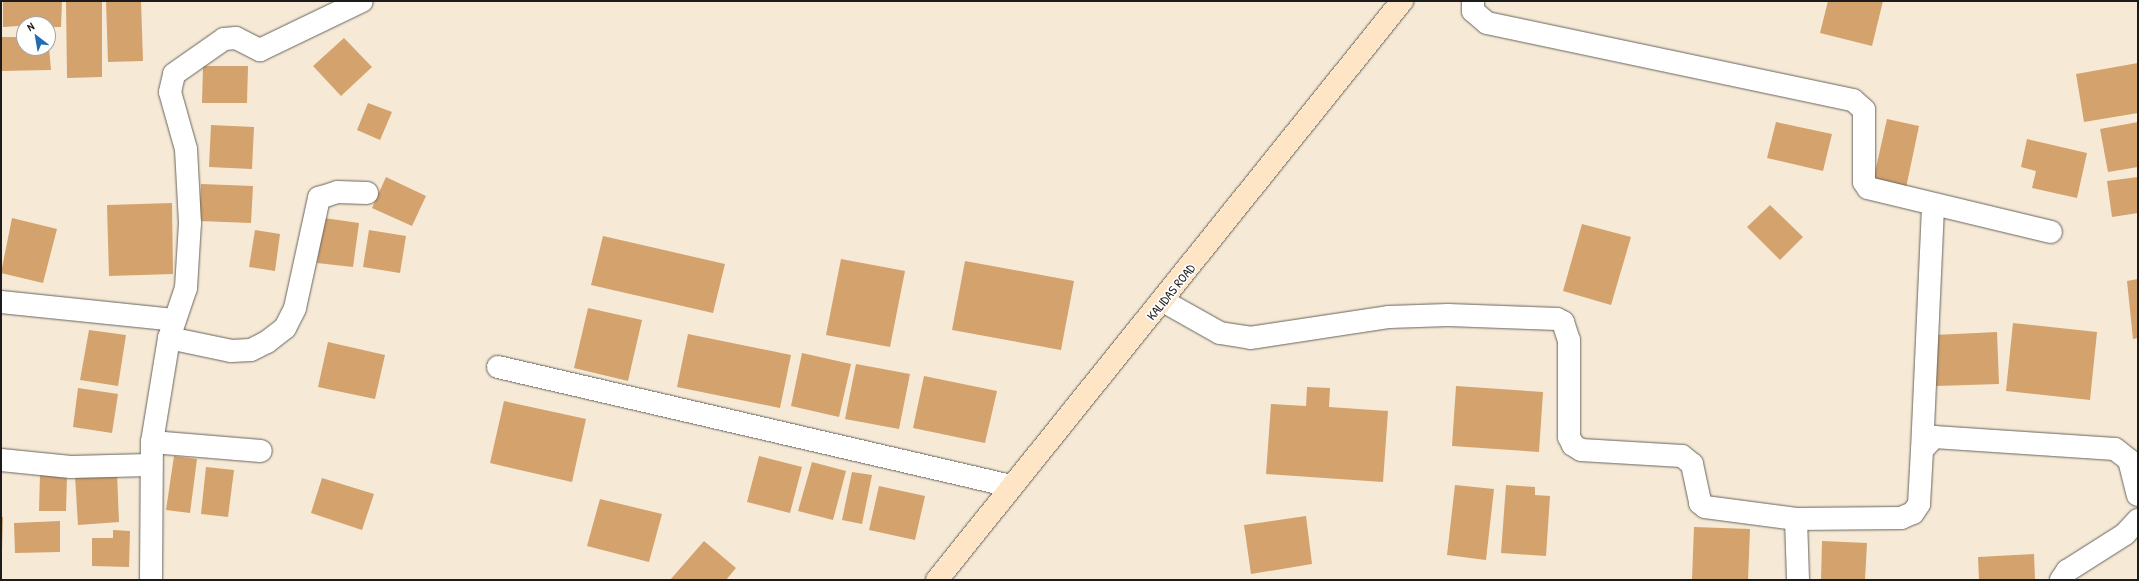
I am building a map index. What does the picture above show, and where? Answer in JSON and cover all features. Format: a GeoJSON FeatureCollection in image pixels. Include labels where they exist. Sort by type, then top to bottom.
{"type":"FeatureCollection","features":[{"type":"Feature","properties":{"kind":"street"},"geometry":{"type":"LineString","coordinates":[[151,580],[150,465],[152,442],[172,329],[186,288],[190,223],[186,149],[170,92],[174,74],[224,39],[236,38],[260,50],[362,1]]}},
{"type":"Feature","properties":{"kind":"street","name":"KALIDAS ROAD"},"geometry":{"type":"LineString","coordinates":[[938,580],[1011,486],[1164,301],[1402,1]]}},
{"type":"Feature","properties":{"kind":"street"},"geometry":{"type":"LineString","coordinates":[[1473,1],[1474,11],[1487,23],[1853,100],[1864,110],[1864,182],[1868,188],[1933,205],[2051,232]]}},
{"type":"Feature","properties":{"kind":"street"},"geometry":{"type":"LineString","coordinates":[[1,302],[172,329],[230,352],[251,350],[267,342],[285,328],[295,308],[319,198],[337,192],[367,193]]}},
{"type":"Feature","properties":{"kind":"street"},"geometry":{"type":"LineString","coordinates":[[1164,301],[1220,333],[1250,338],[1389,317],[1448,315],[1557,319],[1564,322],[1569,340],[1569,437],[1576,448],[1682,456],[1692,464],[1702,505],[1796,519],[1901,518],[1913,513],[1918,504],[1922,450],[1933,205]]}},
{"type":"Feature","properties":{"kind":"street"},"geometry":{"type":"LineString","coordinates":[[498,367],[1011,486]]}},
{"type":"Feature","properties":{"kind":"street"},"geometry":{"type":"LineString","coordinates":[[1922,450],[1934,437],[2104,446],[2122,453],[2129,460],[2138,495]]}},
{"type":"Feature","properties":{"kind":"street"},"geometry":{"type":"LineString","coordinates":[[152,442],[261,451]]}},
{"type":"Feature","properties":{"kind":"street"},"geometry":{"type":"LineString","coordinates":[[1,460],[71,467],[150,465]]}},
{"type":"Feature","properties":{"kind":"street"},"geometry":{"type":"LineString","coordinates":[[1796,519],[1798,580]]}},
{"type":"Feature","properties":{"kind":"street"},"geometry":{"type":"LineString","coordinates":[[2061,580],[2067,572],[2125,534],[2138,520]]}},
{"type":"Feature","properties":{"kind":"building"},"geometry":{"type":"Polygon","coordinates":[[[3,1],[62,1],[61,27],[56,27],[56,16],[16,16],[16,26],[3,27],[3,1]]]}},
{"type":"Feature","properties":{"kind":"building"},"geometry":{"type":"Polygon","coordinates":[[[66,1],[102,1],[102,77],[67,78],[66,1]]]}},
{"type":"Feature","properties":{"kind":"building"},"geometry":{"type":"Polygon","coordinates":[[[106,1],[141,1],[143,61],[108,62],[106,1]]]}},
{"type":"Feature","properties":{"kind":"building"},"geometry":{"type":"Polygon","coordinates":[[[1828,1],[1883,1],[1872,46],[1820,33],[1828,1]]]}},
{"type":"Feature","properties":{"kind":"building"},"geometry":{"type":"Polygon","coordinates":[[[1,37],[16,37],[16,56],[50,56],[51,70],[1,71],[1,37]]]}},
{"type":"Feature","properties":{"kind":"building"},"geometry":{"type":"Polygon","coordinates":[[[344,38],[372,67],[341,96],[313,66],[344,38]]]}},
{"type":"Feature","properties":{"kind":"building"},"geometry":{"type":"Polygon","coordinates":[[[2138,63],[2138,113],[2084,122],[2076,74],[2138,63]]]}},
{"type":"Feature","properties":{"kind":"building"},"geometry":{"type":"Polygon","coordinates":[[[203,66],[248,66],[247,103],[202,103],[203,66]]]}},
{"type":"Feature","properties":{"kind":"building"},"geometry":{"type":"Polygon","coordinates":[[[368,103],[392,112],[380,140],[357,130],[368,103]]]}},
{"type":"Feature","properties":{"kind":"building"},"geometry":{"type":"Polygon","coordinates":[[[1887,119],[1919,126],[1906,188],[1873,181],[1887,119]]]}},
{"type":"Feature","properties":{"kind":"building"},"geometry":{"type":"Polygon","coordinates":[[[1776,122],[1832,134],[1823,171],[1767,158],[1776,122]]]}},
{"type":"Feature","properties":{"kind":"building"},"geometry":{"type":"Polygon","coordinates":[[[2138,122],[2138,167],[2108,172],[2100,129],[2138,122]]]}},
{"type":"Feature","properties":{"kind":"building"},"geometry":{"type":"Polygon","coordinates":[[[211,125],[254,127],[252,169],[209,167],[211,125]]]}},
{"type":"Feature","properties":{"kind":"building"},"geometry":{"type":"Polygon","coordinates":[[[2027,139],[2087,153],[2077,198],[2032,188],[2036,171],[2021,167],[2027,139]]]}},
{"type":"Feature","properties":{"kind":"building"},"geometry":{"type":"Polygon","coordinates":[[[386,177],[426,196],[412,226],[372,208],[386,177]]]}},
{"type":"Feature","properties":{"kind":"building"},"geometry":{"type":"Polygon","coordinates":[[[2138,177],[2138,213],[2112,217],[2107,181],[2138,177]]]}},
{"type":"Feature","properties":{"kind":"building"},"geometry":{"type":"Polygon","coordinates":[[[201,184],[253,186],[251,223],[199,221],[201,184]]]}},
{"type":"Feature","properties":{"kind":"building"},"geometry":{"type":"Polygon","coordinates":[[[172,203],[173,274],[109,276],[107,205],[172,203]]]}},
{"type":"Feature","properties":{"kind":"building"},"geometry":{"type":"Polygon","coordinates":[[[1770,205],[1803,237],[1780,260],[1747,227],[1770,205]]]}},
{"type":"Feature","properties":{"kind":"building"},"geometry":{"type":"Polygon","coordinates":[[[12,218],[57,229],[43,283],[1,273],[12,218]]]}},
{"type":"Feature","properties":{"kind":"building"},"geometry":{"type":"Polygon","coordinates":[[[324,218],[359,223],[353,267],[317,263],[324,218]]]}},
{"type":"Feature","properties":{"kind":"building"},"geometry":{"type":"Polygon","coordinates":[[[1582,224],[1631,237],[1611,305],[1563,291],[1582,224]]]}},
{"type":"Feature","properties":{"kind":"building"},"geometry":{"type":"Polygon","coordinates":[[[255,230],[280,234],[275,271],[249,267],[255,230]]]}},
{"type":"Feature","properties":{"kind":"building"},"geometry":{"type":"Polygon","coordinates":[[[369,230],[406,236],[400,273],[363,267],[369,230]]]}},
{"type":"Feature","properties":{"kind":"building"},"geometry":{"type":"Polygon","coordinates":[[[603,236],[725,264],[713,313],[591,285],[603,236]]]}},
{"type":"Feature","properties":{"kind":"building"},"geometry":{"type":"Polygon","coordinates":[[[841,259],[905,271],[890,347],[826,335],[841,259]]]}},
{"type":"Feature","properties":{"kind":"building"},"geometry":{"type":"Polygon","coordinates":[[[965,261],[1074,281],[1061,350],[952,330],[965,261]]]}},
{"type":"Feature","properties":{"kind":"building"},"geometry":{"type":"Polygon","coordinates":[[[2138,279],[2138,338],[2133,339],[2127,281],[2138,279]]]}},
{"type":"Feature","properties":{"kind":"building"},"geometry":{"type":"Polygon","coordinates":[[[588,308],[642,320],[628,381],[574,368],[588,308]]]}},
{"type":"Feature","properties":{"kind":"building"},"geometry":{"type":"Polygon","coordinates":[[[2013,323],[2097,332],[2090,400],[2006,391],[2013,323]]]}},
{"type":"Feature","properties":{"kind":"building"},"geometry":{"type":"Polygon","coordinates":[[[89,330],[126,335],[118,386],[80,380],[89,330]]]}},
{"type":"Feature","properties":{"kind":"building"},"geometry":{"type":"Polygon","coordinates":[[[1997,332],[1999,384],[1936,386],[1934,335],[1997,332]]]}},
{"type":"Feature","properties":{"kind":"building"},"geometry":{"type":"Polygon","coordinates":[[[688,334],[791,355],[780,408],[677,387],[688,334]]]}},
{"type":"Feature","properties":{"kind":"building"},"geometry":{"type":"Polygon","coordinates":[[[328,342],[385,355],[375,399],[318,387],[328,342]]]}},
{"type":"Feature","properties":{"kind":"building"},"geometry":{"type":"Polygon","coordinates":[[[802,353],[851,364],[839,417],[791,406],[802,353]]]}},
{"type":"Feature","properties":{"kind":"building"},"geometry":{"type":"Polygon","coordinates":[[[856,364],[910,374],[899,429],[845,419],[856,364]]]}},
{"type":"Feature","properties":{"kind":"building"},"geometry":{"type":"Polygon","coordinates":[[[924,376],[997,391],[985,443],[913,428],[924,376]]]}},
{"type":"Feature","properties":{"kind":"building"},"geometry":{"type":"Polygon","coordinates":[[[1456,386],[1543,392],[1539,452],[1452,446],[1456,386]]]}},
{"type":"Feature","properties":{"kind":"building"},"geometry":{"type":"Polygon","coordinates":[[[1307,387],[1330,388],[1329,407],[1388,411],[1383,482],[1266,474],[1271,404],[1306,406],[1307,387]]]}},
{"type":"Feature","properties":{"kind":"building"},"geometry":{"type":"Polygon","coordinates":[[[78,388],[118,394],[112,433],[73,427],[78,388]]]}},
{"type":"Feature","properties":{"kind":"building"},"geometry":{"type":"Polygon","coordinates":[[[504,401],[586,419],[572,482],[490,463],[504,401]]]}},
{"type":"Feature","properties":{"kind":"building"},"geometry":{"type":"Polygon","coordinates":[[[174,456],[197,459],[190,513],[166,510],[174,456]]]}},
{"type":"Feature","properties":{"kind":"building"},"geometry":{"type":"Polygon","coordinates":[[[759,456],[802,467],[790,513],[747,502],[759,456]]]}},
{"type":"Feature","properties":{"kind":"building"},"geometry":{"type":"Polygon","coordinates":[[[812,462],[846,471],[833,520],[798,511],[812,462]]]}},
{"type":"Feature","properties":{"kind":"building"},"geometry":{"type":"Polygon","coordinates":[[[206,467],[234,470],[228,517],[201,514],[206,467]]]}},
{"type":"Feature","properties":{"kind":"building"},"geometry":{"type":"Polygon","coordinates":[[[852,472],[872,475],[862,524],[842,520],[852,472]]]}},
{"type":"Feature","properties":{"kind":"building"},"geometry":{"type":"Polygon","coordinates":[[[117,473],[119,522],[78,525],[75,476],[117,473]]]}},
{"type":"Feature","properties":{"kind":"building"},"geometry":{"type":"Polygon","coordinates":[[[40,474],[67,475],[66,511],[39,511],[40,474]]]}},
{"type":"Feature","properties":{"kind":"building"},"geometry":{"type":"Polygon","coordinates":[[[322,478],[374,494],[362,530],[311,513],[322,478]]]}},
{"type":"Feature","properties":{"kind":"building"},"geometry":{"type":"Polygon","coordinates":[[[1455,485],[1494,489],[1486,560],[1447,555],[1455,485]]]}},
{"type":"Feature","properties":{"kind":"building"},"geometry":{"type":"Polygon","coordinates":[[[1506,485],[1535,487],[1535,495],[1550,496],[1546,556],[1501,553],[1506,485]]]}},
{"type":"Feature","properties":{"kind":"building"},"geometry":{"type":"Polygon","coordinates":[[[879,486],[925,496],[915,540],[869,530],[879,486]]]}},
{"type":"Feature","properties":{"kind":"building"},"geometry":{"type":"Polygon","coordinates":[[[600,499],[662,514],[649,562],[587,546],[600,499]]]}},
{"type":"Feature","properties":{"kind":"building"},"geometry":{"type":"Polygon","coordinates":[[[1306,516],[1312,564],[1251,574],[1244,525],[1306,516]]]}},
{"type":"Feature","properties":{"kind":"building"},"geometry":{"type":"Polygon","coordinates":[[[1,517],[3,517],[2,551],[1,551],[1,517]]]}},
{"type":"Feature","properties":{"kind":"building"},"geometry":{"type":"Polygon","coordinates":[[[60,521],[60,552],[15,553],[14,523],[60,521]]]}},
{"type":"Feature","properties":{"kind":"building"},"geometry":{"type":"Polygon","coordinates":[[[1694,527],[1750,529],[1748,580],[1692,580],[1694,527]]]}},
{"type":"Feature","properties":{"kind":"building"},"geometry":{"type":"Polygon","coordinates":[[[113,530],[130,531],[129,567],[92,566],[92,538],[113,538],[113,530]]]}},
{"type":"Feature","properties":{"kind":"building"},"geometry":{"type":"Polygon","coordinates":[[[704,541],[736,568],[726,580],[670,580],[704,541]]]}},
{"type":"Feature","properties":{"kind":"building"},"geometry":{"type":"Polygon","coordinates":[[[1822,541],[1867,543],[1865,580],[1821,580],[1822,541]]]}},
{"type":"Feature","properties":{"kind":"building"},"geometry":{"type":"Polygon","coordinates":[[[2034,554],[2035,580],[1979,580],[1978,557],[2034,554]]]}}]}
